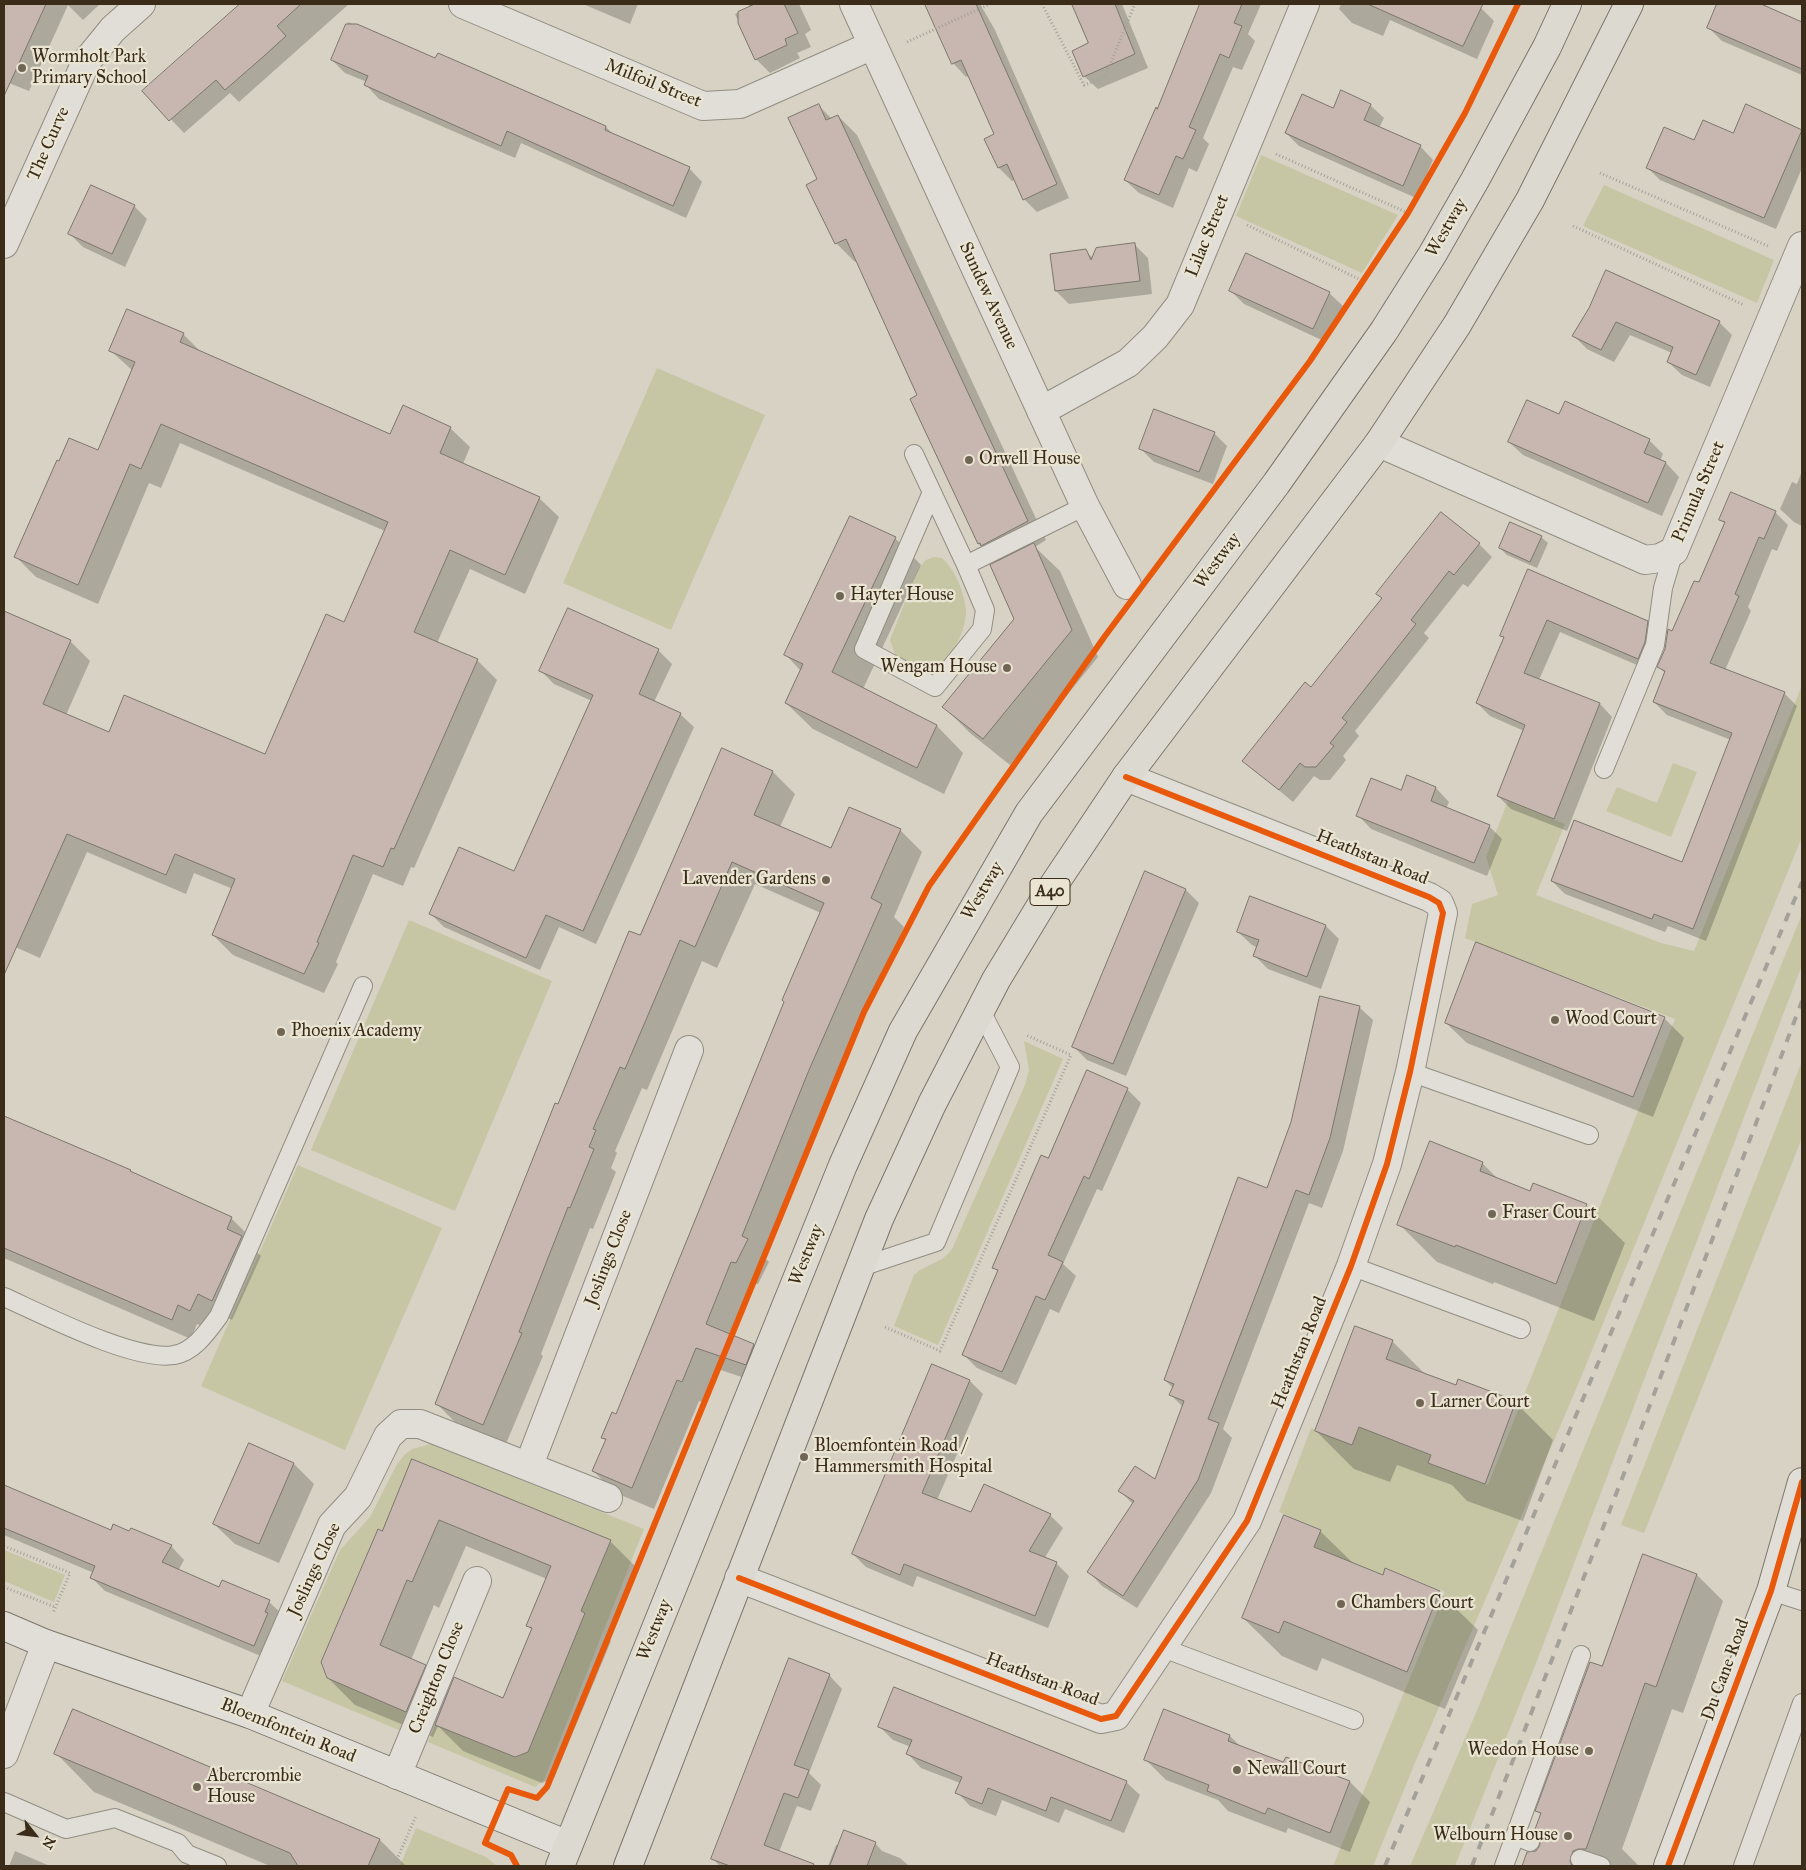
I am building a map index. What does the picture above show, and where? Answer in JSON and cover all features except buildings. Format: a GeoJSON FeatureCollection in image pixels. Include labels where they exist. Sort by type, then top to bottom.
{"type":"FeatureCollection","features":[{"type":"Feature","properties":{"kind":"highway","name":"Westway"},"geometry":{"type":"LineString","coordinates":[[564,1856],[843,1165],[903,1031],[1030,813],[1276,484],[1384,331],[1476,180],[1547,48],[1567,4]]}},
{"type":"Feature","properties":{"kind":"highway","name":"A40"},"geometry":{"type":"LineString","coordinates":[[628,1866],[879,1219],[932,1104],[996,980],[1051,889],[1126,777],[1379,443],[1457,325],[1530,200],[1629,4]]}},
{"type":"Feature","properties":{"kind":"street","name":"The Curve"},"geometry":{"type":"LineString","coordinates":[[4,244],[86,62],[112,29],[141,4]]}},
{"type":"Feature","properties":{"kind":"street","name":"Milfoil Street"},"geometry":{"type":"LineString","coordinates":[[463,4],[703,106],[740,104],[875,51]]}},
{"type":"Feature","properties":{"kind":"street","name":"Sundew Avenue"},"geometry":{"type":"LineString","coordinates":[[854,4],[1085,506],[1127,585]]}},
{"type":"Feature","properties":{"kind":"street","name":"Lilac Street"},"geometry":{"type":"LineString","coordinates":[[1041,411],[1128,363],[1155,337],[1180,305],[1305,4]]}},
{"type":"Feature","properties":{"kind":"street","name":"Primula Street"},"geometry":{"type":"LineString","coordinates":[[1379,443],[1645,560],[1660,558],[1674,551],[1802,246]]}},
{"type":"Feature","properties":{"kind":"street","name":"Heathstan Road"},"geometry":{"type":"LineString","coordinates":[[739,1578],[1101,1719],[1116,1716],[1247,1521],[1352,1266],[1387,1164],[1410,1072],[1443,913],[1439,903],[1429,897],[1126,777]]}},
{"type":"Feature","properties":{"kind":"street","name":"Joslings Close"},"geometry":{"type":"LineString","coordinates":[[529,1465],[689,1050]]}},
{"type":"Feature","properties":{"kind":"street","name":"Joslings Close"},"geometry":{"type":"LineString","coordinates":[[250,1714],[332,1525],[358,1497],[388,1436],[401,1424],[420,1424],[529,1465],[608,1498]]}},
{"type":"Feature","properties":{"kind":"street","name":"Du Cane Road"},"geometry":{"type":"LineString","coordinates":[[1668,1866],[1771,1592],[1802,1482]]}},
{"type":"Feature","properties":{"kind":"street","name":"Creighton Close"},"geometry":{"type":"LineString","coordinates":[[397,1775],[477,1581]]}},
{"type":"Feature","properties":{"kind":"street","name":"Bloemfontein Road"},"geometry":{"type":"LineString","coordinates":[[4,1626],[46,1644],[250,1714],[397,1775],[564,1856]]}},
{"type":"Feature","properties":{"kind":"street"},"geometry":{"type":"LineString","coordinates":[[4,1754],[46,1644]]}},
{"type":"Feature","properties":{"kind":"lane"},"geometry":{"type":"LineString","coordinates":[[914,454],[932,492],[966,565],[985,610],[982,629],[935,687],[864,649],[932,492]]}},
{"type":"Feature","properties":{"kind":"lane"},"geometry":{"type":"LineString","coordinates":[[966,565],[1085,506]]}},
{"type":"Feature","properties":{"kind":"lane"},"geometry":{"type":"LineString","coordinates":[[1604,769],[1655,645],[1663,588],[1674,551]]}},
{"type":"Feature","properties":{"kind":"lane"},"geometry":{"type":"LineString","coordinates":[[4,1297],[123,1348],[140,1352],[175,1355],[202,1340],[219,1316],[363,986]]}},
{"type":"Feature","properties":{"kind":"lane"},"geometry":{"type":"LineString","coordinates":[[860,1267],[936,1242],[1010,1067],[980,1011]]}},
{"type":"Feature","properties":{"kind":"lane"},"geometry":{"type":"LineString","coordinates":[[1410,1072],[1588,1135]]}},
{"type":"Feature","properties":{"kind":"lane"},"geometry":{"type":"LineString","coordinates":[[1352,1266],[1521,1329]]}},
{"type":"Feature","properties":{"kind":"lane"},"geometry":{"type":"LineString","coordinates":[[1771,1592],[1802,1602]]}},
{"type":"Feature","properties":{"kind":"lane"},"geometry":{"type":"LineString","coordinates":[[1163,1648],[1354,1720]]}},
{"type":"Feature","properties":{"kind":"lane"},"geometry":{"type":"LineString","coordinates":[[1504,1866],[1523,1839],[1582,1655]]}},
{"type":"Feature","properties":{"kind":"lane"},"geometry":{"type":"LineString","coordinates":[[1743,1866],[1802,1703]]}},
{"type":"Feature","properties":{"kind":"lane"},"geometry":{"type":"LineString","coordinates":[[4,1802],[66,1829],[115,1818],[178,1843],[187,1854],[217,1866]]}},
{"type":"Feature","properties":{"kind":"lane"},"geometry":{"type":"LineString","coordinates":[[1580,1859],[1601,1866]]}},
{"type":"Feature","properties":{"kind":"path"},"geometry":{"type":"LineString","coordinates":[[875,51],[990,4]]}},
{"type":"Feature","properties":{"kind":"path"},"geometry":{"type":"LineString","coordinates":[[1042,4],[1084,85],[1106,77],[1135,4]]}},
{"type":"Feature","properties":{"kind":"path"},"geometry":{"type":"LineString","coordinates":[[1267,150],[1408,213]]}},
{"type":"Feature","properties":{"kind":"path"},"geometry":{"type":"LineString","coordinates":[[1600,173],[1771,248]]}},
{"type":"Feature","properties":{"kind":"path"},"geometry":{"type":"LineString","coordinates":[[1238,222],[1364,281]]}},
{"type":"Feature","properties":{"kind":"path"},"geometry":{"type":"LineString","coordinates":[[1573,226],[1747,306]]}},
{"type":"Feature","properties":{"kind":"path"},"geometry":{"type":"LineString","coordinates":[[885,1327],[940,1351],[1071,1055],[1020,1033]]}},
{"type":"Feature","properties":{"kind":"path"},"geometry":{"type":"LineString","coordinates":[[4,1546],[70,1573],[55,1608],[4,1587]]}},
{"type":"Feature","properties":{"kind":"path"},"geometry":{"type":"LineString","coordinates":[[394,1866],[406,1838]]}},
{"type":"Feature","properties":{"kind":"green space"},"geometry":{"type":"Polygon","coordinates":[[[1261,155],[1398,215],[1362,273],[1236,216],[1261,155]]]}},
{"type":"Feature","properties":{"kind":"green space"},"geometry":{"type":"Polygon","coordinates":[[[1604,185],[1774,260],[1757,303],[1583,226],[1604,185]]]}},
{"type":"Feature","properties":{"kind":"green space"},"geometry":{"type":"Polygon","coordinates":[[[657,368],[765,415],[671,630],[563,583],[657,368]]]}},
{"type":"Feature","properties":{"kind":"green space"},"geometry":{"type":"Polygon","coordinates":[[[934,557],[942,558],[947,563],[959,582],[964,597],[965,619],[958,641],[945,660],[928,670],[918,670],[897,660],[890,640],[918,569],[926,560],[934,557]]]}},
{"type":"Feature","properties":{"kind":"green space"},"geometry":{"type":"Polygon","coordinates":[[[1802,685],[1802,837],[1577,1387],[1414,1765],[1373,1866],[1333,1866],[1445,1592],[1386,1568],[1383,1575],[1314,1547],[1320,1529],[1279,1512],[1311,1428],[1352,1445],[1359,1427],[1431,1455],[1428,1463],[1488,1485],[1675,1019],[1465,938],[1472,904],[1498,895],[1486,857],[1508,801],[1565,824],[1536,895],[1661,943],[1694,951],[1802,685]]]}},
{"type":"Feature","properties":{"kind":"green space"},"geometry":{"type":"Polygon","coordinates":[[[1673,763],[1697,772],[1671,837],[1606,811],[1617,787],[1657,803],[1673,763]]]}},
{"type":"Feature","properties":{"kind":"green space"},"geometry":{"type":"Polygon","coordinates":[[[1802,914],[1802,965],[1538,1658],[1455,1866],[1410,1866],[1475,1715],[1802,914]]]}},
{"type":"Feature","properties":{"kind":"green space"},"geometry":{"type":"Polygon","coordinates":[[[409,920],[552,981],[455,1211],[311,1150],[409,920]]]}},
{"type":"Feature","properties":{"kind":"green space"},"geometry":{"type":"Polygon","coordinates":[[[1024,1041],[1063,1059],[938,1345],[894,1326],[914,1275],[943,1258],[952,1249],[1025,1085],[1029,1070],[1024,1041]]]}},
{"type":"Feature","properties":{"kind":"green space"},"geometry":{"type":"Polygon","coordinates":[[[1802,1061],[1802,1138],[1644,1533],[1621,1525],[1802,1061]]]}},
{"type":"Feature","properties":{"kind":"green space"},"geometry":{"type":"Polygon","coordinates":[[[298,1165],[442,1228],[345,1450],[201,1386],[298,1165]]]}},
{"type":"Feature","properties":{"kind":"green space"},"geometry":{"type":"Polygon","coordinates":[[[431,1444],[644,1529],[544,1780],[535,1787],[428,1742],[435,1725],[515,1757],[528,1752],[585,1613],[578,1610],[587,1587],[591,1588],[611,1540],[413,1459],[384,1531],[378,1529],[321,1662],[327,1678],[409,1713],[401,1731],[282,1681],[340,1550],[370,1517],[396,1466],[404,1455],[412,1449],[431,1444]]]}},
{"type":"Feature","properties":{"kind":"green space"},"geometry":{"type":"Polygon","coordinates":[[[4,1550],[65,1575],[54,1602],[4,1581],[4,1550]]]}},
{"type":"Feature","properties":{"kind":"green space"},"geometry":{"type":"Polygon","coordinates":[[[416,1828],[486,1857],[497,1866],[400,1866],[416,1828]]]}},
{"type":"Feature","properties":{"kind":"railway"},"geometry":{"type":"LineString","coordinates":[[1385,1866],[1802,882]]}},
{"type":"Feature","properties":{"kind":"railway"},"geometry":{"type":"LineString","coordinates":[[1472,1866],[1630,1458],[1802,1001]]}},
{"type":"Feature","properties":{"kind":"cycle path"},"geometry":{"type":"LineString","coordinates":[[517,1866],[511,1855],[485,1843],[508,1789],[537,1798],[547,1787],[864,1012],[929,886],[1105,636],[1310,361],[1408,213],[1465,113],[1518,4]]}},
{"type":"Feature","properties":{"kind":"cycle path"},"geometry":{"type":"LineString","coordinates":[[739,1578],[1101,1719],[1116,1716],[1247,1521],[1351,1266],[1387,1164],[1410,1072],[1443,913],[1439,903],[1429,897],[1126,777]]}},
{"type":"Feature","properties":{"kind":"cycle path"},"geometry":{"type":"LineString","coordinates":[[1668,1866],[1771,1591],[1802,1482]]}},
{"type":"Feature","properties":{"kind":"place","name":"Wormholt Park Primary School"},"geometry":{"type":"Point","coordinates":[22,68]}},
{"type":"Feature","properties":{"kind":"place","name":"Orwell House"},"geometry":{"type":"Point","coordinates":[969,460]}},
{"type":"Feature","properties":{"kind":"place","name":"Hayter House"},"geometry":{"type":"Point","coordinates":[840,596]}},
{"type":"Feature","properties":{"kind":"place","name":"Wengam House"},"geometry":{"type":"Point","coordinates":[1007,668]}},
{"type":"Feature","properties":{"kind":"place","name":"Lavender Gardens"},"geometry":{"type":"Point","coordinates":[826,880]}},
{"type":"Feature","properties":{"kind":"place","name":"Wood Court"},"geometry":{"type":"Point","coordinates":[1555,1020]}},
{"type":"Feature","properties":{"kind":"place","name":"Phoenix Academy"},"geometry":{"type":"Point","coordinates":[281,1032]}},
{"type":"Feature","properties":{"kind":"place","name":"Fraser Court"},"geometry":{"type":"Point","coordinates":[1492,1214]}},
{"type":"Feature","properties":{"kind":"place","name":"Larner Court"},"geometry":{"type":"Point","coordinates":[1420,1403]}},
{"type":"Feature","properties":{"kind":"place","name":"Bloemfontein Road / Hammersmith Hospital"},"geometry":{"type":"Point","coordinates":[804,1457]}},
{"type":"Feature","properties":{"kind":"place","name":"Chambers Court"},"geometry":{"type":"Point","coordinates":[1341,1604]}},
{"type":"Feature","properties":{"kind":"place","name":"Weedon House"},"geometry":{"type":"Point","coordinates":[1589,1751]}},
{"type":"Feature","properties":{"kind":"place","name":"Newall Court"},"geometry":{"type":"Point","coordinates":[1237,1770]}},
{"type":"Feature","properties":{"kind":"place","name":"Abercrombie House"},"geometry":{"type":"Point","coordinates":[197,1787]}},
{"type":"Feature","properties":{"kind":"place","name":"Welbourn House"},"geometry":{"type":"Point","coordinates":[1568,1836]}}]}
